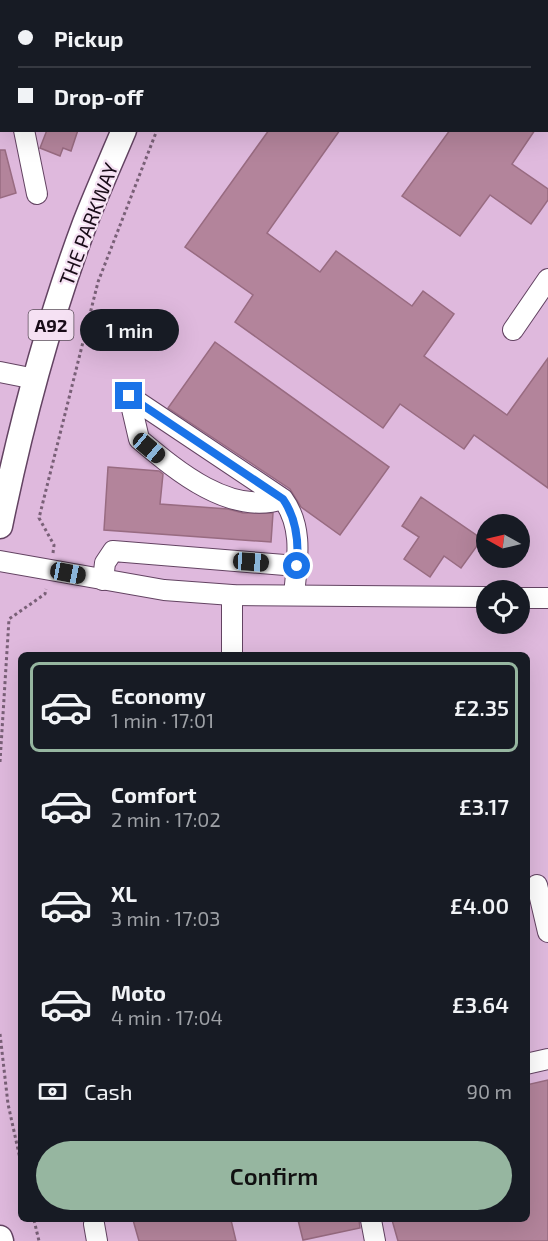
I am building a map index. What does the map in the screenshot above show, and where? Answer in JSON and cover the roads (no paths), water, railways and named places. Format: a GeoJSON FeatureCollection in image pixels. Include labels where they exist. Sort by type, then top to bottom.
{"type":"FeatureCollection","features":[{"type":"Feature","properties":{"kind":"main road","name":"THE PARKWAY"},"geometry":{"type":"LineString","coordinates":[[0,526],[35,379],[85,223],[123,132]]}},
{"type":"Feature","properties":{"kind":"street"},"geometry":{"type":"LineString","coordinates":[[24,132],[36,194]]}},
{"type":"Feature","properties":{"kind":"street"},"geometry":{"type":"LineString","coordinates":[[513,330],[548,279]]}},
{"type":"Feature","properties":{"kind":"street"},"geometry":{"type":"LineString","coordinates":[[0,372],[35,379]]}},
{"type":"Feature","properties":{"kind":"street"},"geometry":{"type":"LineString","coordinates":[[283,499],[270,503],[214,494],[160,457],[139,439],[129,396],[283,499],[292,511],[299,545],[294,595]]}},
{"type":"Feature","properties":{"kind":"street"},"geometry":{"type":"LineString","coordinates":[[103,580],[105,563],[113,551],[297,566]]}},
{"type":"Feature","properties":{"kind":"street"},"geometry":{"type":"LineString","coordinates":[[0,561],[164,590],[232,595],[476,597]]}},
{"type":"Feature","properties":{"kind":"street"},"geometry":{"type":"LineString","coordinates":[[232,595],[232,652]]}},
{"type":"Feature","properties":{"kind":"street"},"geometry":{"type":"LineString","coordinates":[[530,598],[548,598]]}},
{"type":"Feature","properties":{"kind":"street"},"geometry":{"type":"LineString","coordinates":[[537,885],[548,932]]}},
{"type":"Feature","properties":{"kind":"street"},"geometry":{"type":"LineString","coordinates":[[530,1063],[548,1059]]}},
{"type":"Feature","properties":{"kind":"street"},"geometry":{"type":"LineString","coordinates":[[371,1222],[375,1241]]}}]}
